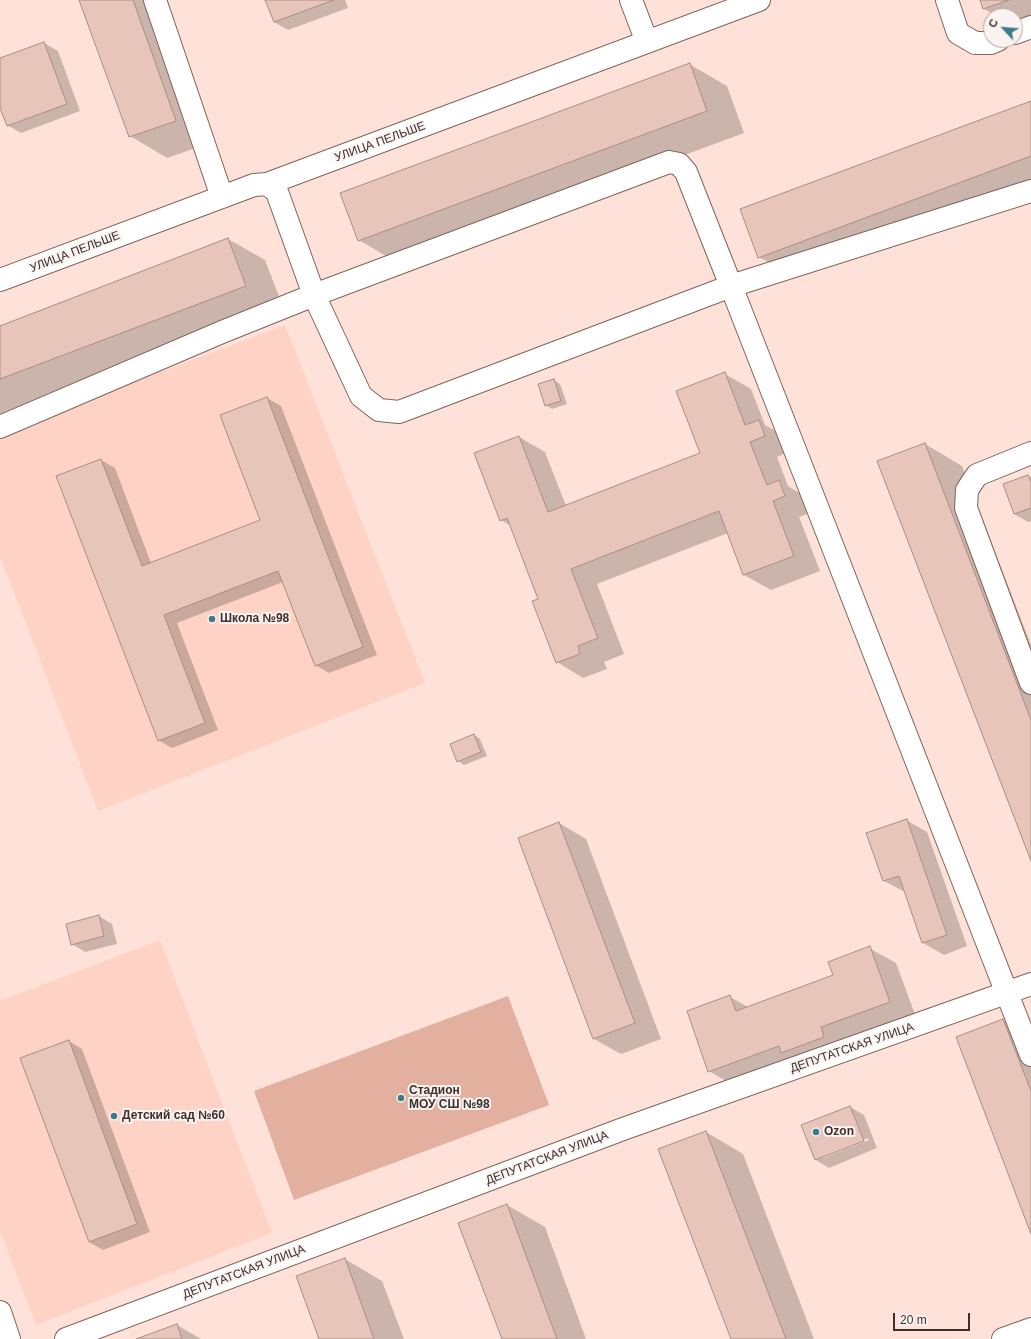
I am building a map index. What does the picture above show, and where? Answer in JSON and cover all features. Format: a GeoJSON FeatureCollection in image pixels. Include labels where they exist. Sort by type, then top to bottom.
{"type":"FeatureCollection","features":[{"type":"Feature","properties":{"kind":"street"},"geometry":{"type":"LineString","coordinates":[[155,0],[222,197]]}},
{"type":"Feature","properties":{"kind":"street"},"geometry":{"type":"LineString","coordinates":[[631,0],[647,42]]}},
{"type":"Feature","properties":{"kind":"street","name":"УЛИЦА ПЕЛЬШЕ"},"geometry":{"type":"LineString","coordinates":[[0,280],[254,185],[267,184],[758,0]]}},
{"type":"Feature","properties":{"kind":"street"},"geometry":{"type":"LineString","coordinates":[[947,0],[958,33],[975,43],[983,43]]}},
{"type":"Feature","properties":{"kind":"street"},"geometry":{"type":"LineString","coordinates":[[0,427],[222,332],[314,295],[669,162],[679,164],[686,172],[1031,1055]]}},
{"type":"Feature","properties":{"kind":"street"},"geometry":{"type":"LineString","coordinates":[[267,184],[277,192],[314,295],[361,396],[379,410],[399,412],[731,286],[1031,191]]}},
{"type":"Feature","properties":{"kind":"street"},"geometry":{"type":"LineString","coordinates":[[1031,454],[977,475],[967,490],[966,508],[1031,683]]}},
{"type":"Feature","properties":{"kind":"street","name":"ДЕПУТАТСКАЯ УЛИЦА"},"geometry":{"type":"LineString","coordinates":[[66,1339],[623,1129],[1031,984]]}},
{"type":"Feature","properties":{"kind":"street"},"geometry":{"type":"LineString","coordinates":[[0,1312],[9,1339]]}},
{"type":"Feature","properties":{"kind":"street"},"geometry":{"type":"LineString","coordinates":[[1003,1339],[1031,1329]]}},
{"type":"Feature","properties":{"kind":"shaded area","name":"Школа №98"},"geometry":{"type":"Polygon","coordinates":[[[285,325],[425,683],[98,811],[0,556],[0,432],[285,325]]]}},
{"type":"Feature","properties":{"kind":"shaded area","name":"Детский сад №60"},"geometry":{"type":"Polygon","coordinates":[[[160,940],[272,1233],[36,1325],[0,1231],[0,1001],[160,940]]]}},
{"type":"Feature","properties":{"kind":"shaded area","name":"Стадион МОУ СШ №98"},"geometry":{"type":"Polygon","coordinates":[[[508,996],[549,1105],[294,1200],[254,1091],[508,996]]]}},
{"type":"Feature","properties":{"kind":"building"},"geometry":{"type":"Polygon","coordinates":[[[79,0],[133,0],[176,121],[129,137],[79,0]]]}},
{"type":"Feature","properties":{"kind":"building"},"geometry":{"type":"Polygon","coordinates":[[[265,0],[334,0],[274,22],[265,0]]]}},
{"type":"Feature","properties":{"kind":"building"},"geometry":{"type":"Polygon","coordinates":[[[980,0],[1009,0],[983,8],[980,0]]]}},
{"type":"Feature","properties":{"kind":"building"},"geometry":{"type":"Polygon","coordinates":[[[44,42],[67,104],[7,126],[0,108],[0,58],[44,42]]]}},
{"type":"Feature","properties":{"kind":"building"},"geometry":{"type":"Polygon","coordinates":[[[690,63],[707,111],[358,241],[340,193],[690,63]]]}},
{"type":"Feature","properties":{"kind":"building"},"geometry":{"type":"Polygon","coordinates":[[[1031,101],[1031,156],[758,258],[740,209],[1031,101]]]}},
{"type":"Feature","properties":{"kind":"building"},"geometry":{"type":"Polygon","coordinates":[[[228,238],[246,286],[0,379],[0,326],[228,238]]]}},
{"type":"Feature","properties":{"kind":"building"},"geometry":{"type":"Polygon","coordinates":[[[725,372],[745,425],[759,420],[765,436],[750,442],[767,485],[779,480],[785,496],[773,501],[794,556],[743,575],[719,511],[571,569],[598,638],[578,646],[580,654],[556,663],[532,601],[538,599],[507,518],[500,521],[474,453],[519,436],[548,512],[700,453],[676,391],[725,372]]]}},
{"type":"Feature","properties":{"kind":"building"},"geometry":{"type":"Polygon","coordinates":[[[554,379],[561,401],[545,406],[538,384],[554,379]]]}},
{"type":"Feature","properties":{"kind":"building"},"geometry":{"type":"Polygon","coordinates":[[[267,397],[363,647],[315,666],[278,571],[164,615],[205,723],[158,741],[56,476],[101,459],[142,566],[260,520],[220,415],[267,397]]]}},
{"type":"Feature","properties":{"kind":"building"},"geometry":{"type":"Polygon","coordinates":[[[925,443],[1031,720],[1031,861],[877,461],[925,443]]]}},
{"type":"Feature","properties":{"kind":"building"},"geometry":{"type":"Polygon","coordinates":[[[1028,475],[1031,482],[1031,508],[1014,514],[1003,484],[1028,475]]]}},
{"type":"Feature","properties":{"kind":"building"},"geometry":{"type":"Polygon","coordinates":[[[474,734],[481,752],[457,762],[450,744],[474,734]]]}},
{"type":"Feature","properties":{"kind":"building"},"geometry":{"type":"Polygon","coordinates":[[[907,819],[947,935],[922,943],[899,876],[883,881],[866,833],[907,819]]]}},
{"type":"Feature","properties":{"kind":"building"},"geometry":{"type":"Polygon","coordinates":[[[559,822],[635,1023],[593,1039],[518,838],[559,822]]]}},
{"type":"Feature","properties":{"kind":"building"},"geometry":{"type":"Polygon","coordinates":[[[99,915],[104,936],[71,945],[66,924],[99,915]]]}},
{"type":"Feature","properties":{"kind":"building"},"geometry":{"type":"Polygon","coordinates":[[[870,946],[890,1002],[821,1027],[824,1037],[781,1053],[779,1046],[708,1072],[687,1011],[730,995],[736,1011],[833,975],[828,962],[870,946]]]}},
{"type":"Feature","properties":{"kind":"building"},"geometry":{"type":"Polygon","coordinates":[[[1003,1019],[1031,1091],[1031,1234],[956,1037],[1003,1019]]]}},
{"type":"Feature","properties":{"kind":"building"},"geometry":{"type":"Polygon","coordinates":[[[69,1040],[137,1224],[89,1242],[20,1058],[69,1040]]]}},
{"type":"Feature","properties":{"kind":"building"},"geometry":{"type":"Polygon","coordinates":[[[850,1106],[864,1141],[815,1160],[801,1125],[850,1106]]]}},
{"type":"Feature","properties":{"kind":"building"},"geometry":{"type":"Polygon","coordinates":[[[706,1131],[786,1339],[731,1339],[658,1149],[706,1131]]]}},
{"type":"Feature","properties":{"kind":"building"},"geometry":{"type":"Polygon","coordinates":[[[507,1204],[557,1339],[502,1339],[458,1223],[507,1204]]]}},
{"type":"Feature","properties":{"kind":"building"},"geometry":{"type":"Polygon","coordinates":[[[345,1258],[374,1339],[319,1339],[296,1276],[345,1258]]]}},
{"type":"Feature","properties":{"kind":"building"},"geometry":{"type":"Polygon","coordinates":[[[177,1324],[182,1339],[136,1339],[177,1324]]]}},
{"type":"Feature","properties":{"kind":"place","name":"Школа №98"},"geometry":{"type":"Point","coordinates":[212,619]}},
{"type":"Feature","properties":{"kind":"place","name":"Стадион МОУ СШ №98"},"geometry":{"type":"Point","coordinates":[401,1098]}},
{"type":"Feature","properties":{"kind":"place","name":"Детский сад №60"},"geometry":{"type":"Point","coordinates":[114,1116]}},
{"type":"Feature","properties":{"kind":"place","name":"Ozon"},"geometry":{"type":"Point","coordinates":[816,1132]}}]}
